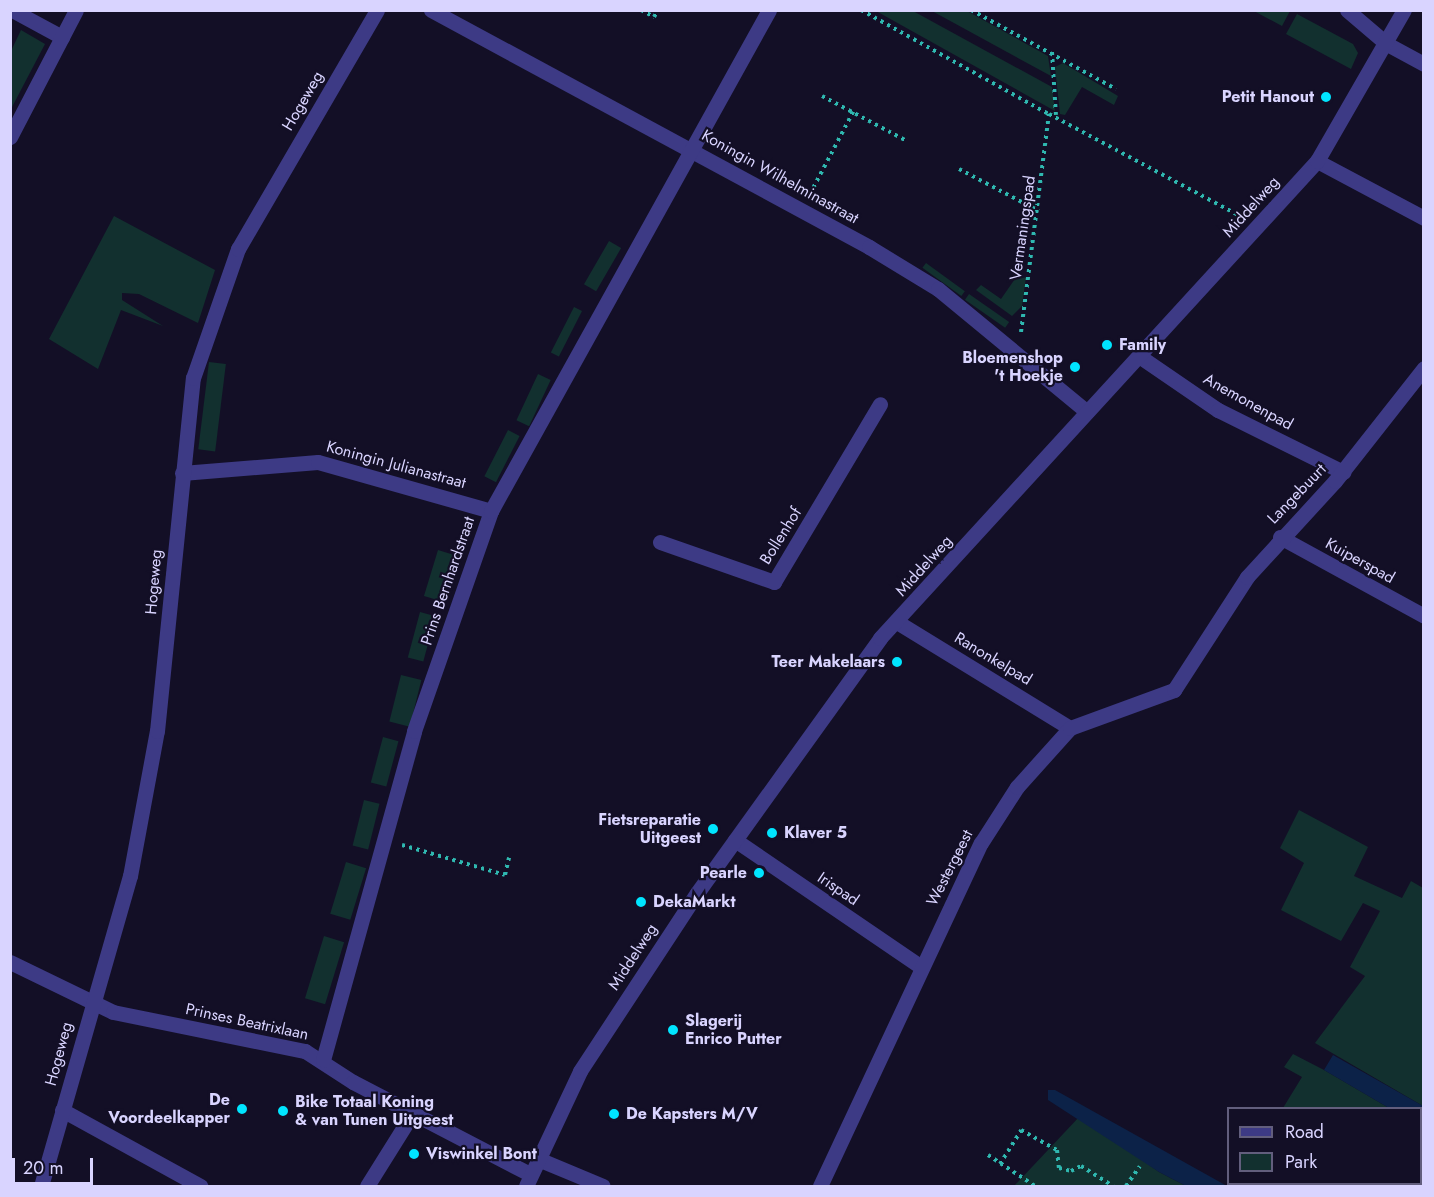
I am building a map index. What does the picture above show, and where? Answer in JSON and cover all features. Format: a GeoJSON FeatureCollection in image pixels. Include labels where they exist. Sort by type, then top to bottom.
{"type":"FeatureCollection","features":[{"type":"Feature","properties":{"kind":"street"},"geometry":{"type":"LineString","coordinates":[[12,10],[62,37]]}},
{"type":"Feature","properties":{"kind":"street"},"geometry":{"type":"LineString","coordinates":[[10,137],[76,10]]}},
{"type":"Feature","properties":{"kind":"street","name":"Hogeweg"},"geometry":{"type":"LineString","coordinates":[[41,1186],[92,1001],[130,876],[157,731],[193,378],[238,249],[376,10]]}},
{"type":"Feature","properties":{"kind":"street","name":"Koningin Wilhelminastraat"},"geometry":{"type":"LineString","coordinates":[[430,10],[803,208],[938,289],[1087,412]]}},
{"type":"Feature","properties":{"kind":"street","name":"Prins Bernhardstraat"},"geometry":{"type":"LineString","coordinates":[[323,1060],[414,731],[491,511],[689,148],[769,10]]}},
{"type":"Feature","properties":{"kind":"street"},"geometry":{"type":"LineString","coordinates":[[1347,10],[1387,44],[1424,64]]}},
{"type":"Feature","properties":{"kind":"street","name":"Middelweg"},"geometry":{"type":"LineString","coordinates":[[528,1180],[580,1071],[735,840],[897,622],[1317,161],[1387,44],[1404,10]]}},
{"type":"Feature","properties":{"kind":"street"},"geometry":{"type":"LineString","coordinates":[[1317,161],[1424,218]]}},
{"type":"Feature","properties":{"kind":"street","name":"Anemonenpad"},"geometry":{"type":"LineString","coordinates":[[1139,356],[1218,410],[1343,472]]}},
{"type":"Feature","properties":{"kind":"street","name":"Langebuurt"},"geometry":{"type":"LineString","coordinates":[[1204,650],[1247,577],[1280,537],[1343,472],[1424,368]]}},
{"type":"Feature","properties":{"kind":"street","name":"Bollenhof"},"geometry":{"type":"LineString","coordinates":[[660,542],[774,582],[880,404]]}},
{"type":"Feature","properties":{"kind":"street","name":"Koningin Julianastraat"},"geometry":{"type":"LineString","coordinates":[[182,473],[318,462],[491,511]]}},
{"type":"Feature","properties":{"kind":"street","name":"Kuiperspad"},"geometry":{"type":"LineString","coordinates":[[1280,537],[1424,616]]}},
{"type":"Feature","properties":{"kind":"street","name":"Ranonkelpad"},"geometry":{"type":"LineString","coordinates":[[897,622],[1070,728]]}},
{"type":"Feature","properties":{"kind":"street","name":"Westergeest"},"geometry":{"type":"LineString","coordinates":[[820,1186],[981,843],[1017,787],[1070,728],[1174,690],[1204,650]]}},
{"type":"Feature","properties":{"kind":"street","name":"Irispad"},"geometry":{"type":"LineString","coordinates":[[735,840],[921,967]]}},
{"type":"Feature","properties":{"kind":"street","name":"Prinses Beatrixlaan"},"geometry":{"type":"LineString","coordinates":[[10,962],[113,1012],[305,1051],[528,1180]]}},
{"type":"Feature","properties":{"kind":"street"},"geometry":{"type":"LineString","coordinates":[[62,1110],[200,1186]]}},
{"type":"Feature","properties":{"kind":"street"},"geometry":{"type":"LineString","coordinates":[[367,1186],[412,1114]]}},
{"type":"Feature","properties":{"kind":"street"},"geometry":{"type":"LineString","coordinates":[[538,1159],[603,1186]]}},
{"type":"Feature","properties":{"kind":"path"},"geometry":{"type":"LineString","coordinates":[[641,10],[654,17],[658,10]]}},
{"type":"Feature","properties":{"kind":"path"},"geometry":{"type":"LineString","coordinates":[[861,10],[1247,220]]}},
{"type":"Feature","properties":{"kind":"path"},"geometry":{"type":"LineString","coordinates":[[971,10],[1052,52],[1116,89]]}},
{"type":"Feature","properties":{"kind":"path"},"geometry":{"type":"LineString","coordinates":[[1052,52],[1056,116]]}},
{"type":"Feature","properties":{"kind":"path"},"geometry":{"type":"LineString","coordinates":[[822,96],[907,141]]}},
{"type":"Feature","properties":{"kind":"path"},"geometry":{"type":"LineString","coordinates":[[803,208],[853,112]]}},
{"type":"Feature","properties":{"kind":"path","name":"Vermaningspad"},"geometry":{"type":"LineString","coordinates":[[1018,353],[1039,211],[1049,114]]}},
{"type":"Feature","properties":{"kind":"path"},"geometry":{"type":"LineString","coordinates":[[959,169],[1039,211]]}},
{"type":"Feature","properties":{"kind":"path"},"geometry":{"type":"LineString","coordinates":[[383,840],[505,875],[509,857]]}},
{"type":"Feature","properties":{"kind":"path"},"geometry":{"type":"LineString","coordinates":[[1000,1164],[1021,1130],[1057,1150],[1059,1168],[1071,1171],[1081,1166],[1113,1186]]}},
{"type":"Feature","properties":{"kind":"path"},"geometry":{"type":"LineString","coordinates":[[988,1155],[1035,1186]]}},
{"type":"Feature","properties":{"kind":"path"},"geometry":{"type":"LineString","coordinates":[[1126,1186],[1140,1166]]}},
{"type":"Feature","properties":{"kind":"green space"},"geometry":{"type":"Polygon","coordinates":[[[876,11],[913,11],[1052,87],[1055,111],[876,11]]]}},
{"type":"Feature","properties":{"kind":"green space"},"geometry":{"type":"Polygon","coordinates":[[[932,11],[967,11],[1048,56],[1051,76],[932,11]]]}},
{"type":"Feature","properties":{"kind":"green space"},"geometry":{"type":"Polygon","coordinates":[[[1254,11],[1290,11],[1282,26],[1254,11]]]}},
{"type":"Feature","properties":{"kind":"green space"},"geometry":{"type":"Polygon","coordinates":[[[1297,14],[1353,44],[1358,53],[1351,69],[1286,34],[1297,14]]]}},
{"type":"Feature","properties":{"kind":"green space"},"geometry":{"type":"Polygon","coordinates":[[[21,30],[45,44],[11,109],[11,51],[21,30]]]}},
{"type":"Feature","properties":{"kind":"green space"},"geometry":{"type":"Polygon","coordinates":[[[1063,63],[1118,96],[1114,105],[1082,87],[1065,115],[1060,114],[1055,67],[1063,63]]]}},
{"type":"Feature","properties":{"kind":"green space"},"geometry":{"type":"Polygon","coordinates":[[[114,216],[215,270],[198,323],[139,294],[122,293],[122,300],[163,326],[121,310],[98,369],[49,339],[114,216]]]}},
{"type":"Feature","properties":{"kind":"green space"},"geometry":{"type":"Polygon","coordinates":[[[609,241],[621,248],[596,291],[584,284],[609,241]]]}},
{"type":"Feature","properties":{"kind":"green space"},"geometry":{"type":"Polygon","coordinates":[[[926,263],[965,291],[961,296],[922,268],[926,263]]]}},
{"type":"Feature","properties":{"kind":"green space"},"geometry":{"type":"Polygon","coordinates":[[[1017,276],[1026,277],[1022,306],[1012,316],[976,290],[981,285],[1001,299],[1017,276]]]}},
{"type":"Feature","properties":{"kind":"green space"},"geometry":{"type":"Polygon","coordinates":[[[969,294],[1009,322],[1005,328],[965,300],[969,294]]]}},
{"type":"Feature","properties":{"kind":"green space"},"geometry":{"type":"Polygon","coordinates":[[[574,307],[582,311],[559,357],[551,352],[574,307]]]}},
{"type":"Feature","properties":{"kind":"green space"},"geometry":{"type":"Polygon","coordinates":[[[209,362],[226,364],[215,451],[198,449],[209,362]]]}},
{"type":"Feature","properties":{"kind":"green space"},"geometry":{"type":"Polygon","coordinates":[[[538,374],[551,380],[529,426],[516,420],[538,374]]]}},
{"type":"Feature","properties":{"kind":"green space"},"geometry":{"type":"Polygon","coordinates":[[[508,430],[520,436],[496,482],[484,476],[508,430]]]}},
{"type":"Feature","properties":{"kind":"green space"},"geometry":{"type":"Polygon","coordinates":[[[438,550],[458,556],[444,602],[424,596],[438,550]]]}},
{"type":"Feature","properties":{"kind":"green space"},"geometry":{"type":"Polygon","coordinates":[[[420,612],[435,616],[423,662],[408,657],[420,612]]]}},
{"type":"Feature","properties":{"kind":"green space"},"geometry":{"type":"Polygon","coordinates":[[[401,675],[421,680],[410,727],[389,722],[401,675]]]}},
{"type":"Feature","properties":{"kind":"green space"},"geometry":{"type":"Polygon","coordinates":[[[383,737],[398,741],[386,787],[371,782],[383,737]]]}},
{"type":"Feature","properties":{"kind":"green space"},"geometry":{"type":"Polygon","coordinates":[[[364,800],[380,804],[368,849],[353,846],[364,800]]]}},
{"type":"Feature","properties":{"kind":"green space"},"geometry":{"type":"Polygon","coordinates":[[[1299,810],[1368,847],[1354,876],[1402,898],[1411,881],[1423,888],[1423,1106],[1315,1043],[1365,976],[1350,967],[1380,911],[1363,903],[1341,941],[1281,910],[1304,863],[1280,848],[1299,810]]]}},
{"type":"Feature","properties":{"kind":"green space"},"geometry":{"type":"Polygon","coordinates":[[[346,862],[366,868],[350,920],[330,914],[346,862]]]}},
{"type":"Feature","properties":{"kind":"green space"},"geometry":{"type":"Polygon","coordinates":[[[324,936],[344,942],[325,1004],[305,998],[324,936]]]}},
{"type":"Feature","properties":{"kind":"green space"},"geometry":{"type":"Polygon","coordinates":[[[1293,1054],[1387,1107],[1284,1107],[1302,1077],[1284,1067],[1293,1054]]]}},
{"type":"Feature","properties":{"kind":"green space"},"geometry":{"type":"Polygon","coordinates":[[[1080,1116],[1159,1172],[1186,1186],[1014,1186],[1080,1116]]]}},
{"type":"Feature","properties":{"kind":"green space"},"geometry":{"type":"Polygon","coordinates":[[[1422,1157],[1423,1186],[1316,1186],[1422,1185],[1422,1157]]]}},
{"type":"Feature","properties":{"kind":"water"},"geometry":{"type":"Polygon","coordinates":[[[1333,1055],[1423,1106],[1423,1129],[1422,1107],[1387,1107],[1324,1070],[1333,1055]]]}},
{"type":"Feature","properties":{"kind":"water"},"geometry":{"type":"Polygon","coordinates":[[[1048,1090],[1055,1090],[1227,1186],[1186,1186],[1159,1172],[1048,1100],[1048,1090]]]}},
{"type":"Feature","properties":{"kind":"place","name":"Petit Hanout"},"geometry":{"type":"Point","coordinates":[1326,97]}},
{"type":"Feature","properties":{"kind":"place","name":"Family"},"geometry":{"type":"Point","coordinates":[1107,345]}},
{"type":"Feature","properties":{"kind":"place","name":"Bloemenshop 't Hoekje"},"geometry":{"type":"Point","coordinates":[1075,367]}},
{"type":"Feature","properties":{"kind":"place","name":"Teer Makelaars"},"geometry":{"type":"Point","coordinates":[897,662]}},
{"type":"Feature","properties":{"kind":"place","name":"Fietsreparatie Uitgeest"},"geometry":{"type":"Point","coordinates":[713,829]}},
{"type":"Feature","properties":{"kind":"place","name":"Klaver 5"},"geometry":{"type":"Point","coordinates":[772,833]}},
{"type":"Feature","properties":{"kind":"place","name":"Pearle"},"geometry":{"type":"Point","coordinates":[759,873]}},
{"type":"Feature","properties":{"kind":"place","name":"DekaMarkt"},"geometry":{"type":"Point","coordinates":[641,902]}},
{"type":"Feature","properties":{"kind":"place","name":"Slagerij Enrico Putter"},"geometry":{"type":"Point","coordinates":[673,1030]}},
{"type":"Feature","properties":{"kind":"place","name":"De Voordeelkapper"},"geometry":{"type":"Point","coordinates":[242,1109]}},
{"type":"Feature","properties":{"kind":"place","name":"Bike Totaal Koning & van Tunen Uitgeest"},"geometry":{"type":"Point","coordinates":[283,1111]}},
{"type":"Feature","properties":{"kind":"place","name":"De Kapsters M/V"},"geometry":{"type":"Point","coordinates":[614,1114]}},
{"type":"Feature","properties":{"kind":"place","name":"Viswinkel Bont"},"geometry":{"type":"Point","coordinates":[414,1154]}}]}
